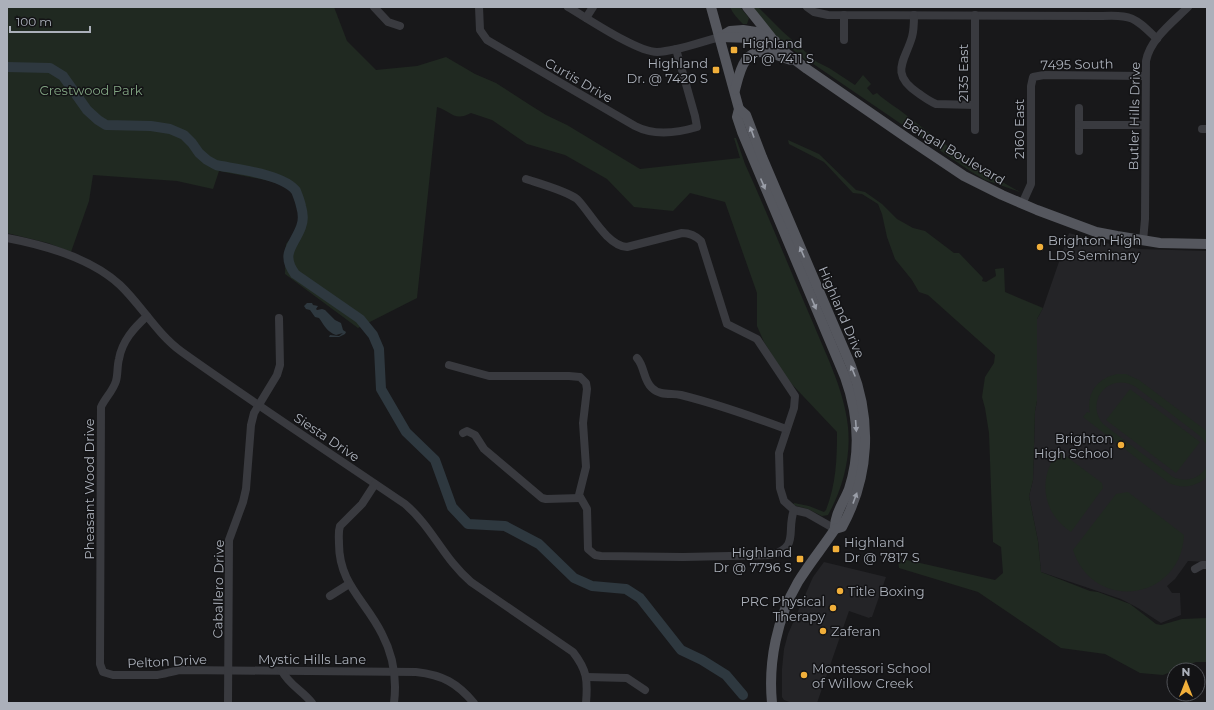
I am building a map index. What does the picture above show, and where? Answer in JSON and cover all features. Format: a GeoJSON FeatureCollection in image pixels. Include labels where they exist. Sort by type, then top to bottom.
{"type":"FeatureCollection","features":[{"type":"Feature","properties":{"kind":"main road","name":"Highland Drive"},"geometry":{"type":"LineString","coordinates":[[711,7],[740,109],[746,115],[762,157],[851,366],[862,400],[866,437],[862,472],[856,497],[847,518],[842,527],[835,529],[799,581],[782,619],[775,643],[772,661],[771,679],[773,703]]}},
{"type":"Feature","properties":{"kind":"main road"},"geometry":{"type":"LineString","coordinates":[[747,7],[777,44]]}},
{"type":"Feature","properties":{"kind":"main road","name":"Bengal Boulevard"},"geometry":{"type":"LineString","coordinates":[[720,37],[752,38],[762,41],[772,47],[777,44],[798,62],[964,176],[1022,204],[1096,232],[1160,243],[1207,244]]}},
{"type":"Feature","properties":{"kind":"main road"},"geometry":{"type":"LineString","coordinates":[[735,90],[740,71],[745,60],[752,54],[762,52],[772,53],[798,62]]}},
{"type":"Feature","properties":{"kind":"street"},"geometry":{"type":"LineString","coordinates":[[374,7],[388,22],[400,26]]}},
{"type":"Feature","properties":{"kind":"street","name":"Curtis Drive"},"geometry":{"type":"LineString","coordinates":[[479,7],[480,30],[487,40],[639,128],[652,132],[686,130],[697,127],[676,49]]}},
{"type":"Feature","properties":{"kind":"street"},"geometry":{"type":"LineString","coordinates":[[568,7],[621,38],[648,51],[667,51],[720,37]]}},
{"type":"Feature","properties":{"kind":"street"},"geometry":{"type":"LineString","coordinates":[[586,18],[593,7]]}},
{"type":"Feature","properties":{"kind":"street"},"geometry":{"type":"LineString","coordinates":[[806,7],[821,14],[844,15],[1102,16],[1118,11],[1138,21],[1157,39]]}},
{"type":"Feature","properties":{"kind":"street","name":"Butler Hills Drive"},"geometry":{"type":"LineString","coordinates":[[1143,241],[1145,219],[1145,76],[1147,55],[1149,49],[1157,39],[1188,7]]}},
{"type":"Feature","properties":{"kind":"street"},"geometry":{"type":"LineString","coordinates":[[844,15],[844,40]]}},
{"type":"Feature","properties":{"kind":"street"},"geometry":{"type":"LineString","coordinates":[[914,15],[912,36],[902,63],[902,75],[905,82],[930,102],[936,104],[975,105]]}},
{"type":"Feature","properties":{"kind":"street","name":"2135 East"},"geometry":{"type":"LineString","coordinates":[[975,16],[975,130]]}},
{"type":"Feature","properties":{"kind":"street","name":"7495 South"},"geometry":{"type":"LineString","coordinates":[[1033,77],[1044,75],[1145,76]]}},
{"type":"Feature","properties":{"kind":"street","name":"2160 East"},"geometry":{"type":"LineString","coordinates":[[1022,204],[1030,184],[1031,86],[1033,77]]}},
{"type":"Feature","properties":{"kind":"street"},"geometry":{"type":"LineString","coordinates":[[1079,108],[1079,151]]}},
{"type":"Feature","properties":{"kind":"street"},"geometry":{"type":"LineString","coordinates":[[1079,125],[1145,125]]}},
{"type":"Feature","properties":{"kind":"street"},"geometry":{"type":"LineString","coordinates":[[526,179],[575,198],[613,241],[623,246],[627,247],[682,233],[691,234],[698,238],[704,247],[726,324],[757,339],[782,378],[793,392],[795,402],[779,453],[780,488],[784,501],[794,510],[807,513],[835,529]]}},
{"type":"Feature","properties":{"kind":"street","name":"Siesta Drive"},"geometry":{"type":"LineString","coordinates":[[7,238],[51,249],[96,268],[109,276],[120,286],[166,338],[180,351],[405,504],[416,513],[431,532],[446,556],[461,573],[573,652],[581,662],[587,677],[586,703]]}},
{"type":"Feature","properties":{"kind":"street","name":"Pheasant Wood Drive"},"geometry":{"type":"LineString","coordinates":[[106,674],[101,670],[100,664],[101,408],[117,380],[119,359],[128,336],[147,316]]}},
{"type":"Feature","properties":{"kind":"street","name":"Caballero Drive"},"geometry":{"type":"LineString","coordinates":[[228,703],[229,540],[243,502],[246,489],[254,412],[277,375],[280,365],[280,318]]}},
{"type":"Feature","properties":{"kind":"street"},"geometry":{"type":"LineString","coordinates":[[637,358],[641,363],[647,382],[659,393],[679,395],[735,410],[786,429]]}},
{"type":"Feature","properties":{"kind":"street"},"geometry":{"type":"LineString","coordinates":[[449,365],[489,376],[569,376],[580,377],[584,380],[587,389],[583,422],[586,467],[580,489],[580,498],[586,508],[588,549],[595,555],[683,557],[771,555],[785,550],[791,534],[791,521],[794,510]]}},
{"type":"Feature","properties":{"kind":"street"},"geometry":{"type":"LineString","coordinates":[[463,433],[467,431],[475,435],[484,449],[542,498],[580,498]]}},
{"type":"Feature","properties":{"kind":"street"},"geometry":{"type":"LineString","coordinates":[[376,484],[362,504],[341,523],[339,529],[339,559],[349,584],[382,633],[389,650],[394,672],[394,703]]}},
{"type":"Feature","properties":{"kind":"street"},"geometry":{"type":"LineString","coordinates":[[1195,569],[1207,564]]}},
{"type":"Feature","properties":{"kind":"street"},"geometry":{"type":"LineString","coordinates":[[330,596],[349,584]]}},
{"type":"Feature","properties":{"kind":"street","name":"Pelton Drive"},"geometry":{"type":"LineString","coordinates":[[106,674],[157,675],[173,670],[228,670]]}},
{"type":"Feature","properties":{"kind":"street","name":"Mystic Hills Lane"},"geometry":{"type":"LineString","coordinates":[[228,670],[430,673],[454,683],[474,703]]}},
{"type":"Feature","properties":{"kind":"street"},"geometry":{"type":"LineString","coordinates":[[282,671],[288,680],[312,703]]}},
{"type":"Feature","properties":{"kind":"street"},"geometry":{"type":"LineString","coordinates":[[587,677],[627,678],[645,690]]}},
{"type":"Feature","properties":{"kind":"shaded area","name":"Brighton High School"},"geometry":{"type":"Polygon","coordinates":[[[1069,233],[1100,242],[1139,249],[1207,251],[1207,562],[1188,561],[1175,579],[1167,586],[1172,593],[1180,593],[1181,615],[1161,623],[1121,599],[1041,572],[1038,541],[1029,496],[1033,480],[1035,411],[1037,401],[1037,319],[1043,308],[1069,233]]]}},
{"type":"Feature","properties":{"kind":"shaded area"},"geometry":{"type":"Polygon","coordinates":[[[307,303],[312,303],[313,305],[318,306],[316,309],[317,310],[325,310],[335,320],[341,323],[343,330],[346,332],[345,334],[339,337],[329,337],[330,335],[339,336],[343,333],[336,335],[330,332],[319,318],[315,317],[310,310],[306,309],[304,306],[307,303]]]}},
{"type":"Feature","properties":{"kind":"shaded area"},"geometry":{"type":"Polygon","coordinates":[[[824,562],[886,577],[872,617],[869,618],[849,611],[817,703],[792,703],[784,700],[782,697],[784,649],[788,634],[813,577],[824,562]]]}},
{"type":"Feature","properties":{"kind":"green space","name":"Crestwood Park"},"geometry":{"type":"Polygon","coordinates":[[[7,7],[334,7],[347,41],[376,70],[417,66],[446,57],[475,74],[496,83],[546,115],[567,125],[640,169],[740,158],[734,138],[736,138],[745,164],[829,361],[843,400],[849,438],[847,461],[842,483],[828,515],[822,516],[808,509],[793,505],[794,503],[809,506],[824,512],[826,510],[832,491],[835,472],[837,432],[787,379],[764,342],[757,326],[757,293],[725,202],[690,193],[673,211],[634,207],[607,179],[565,155],[527,144],[492,120],[471,113],[456,116],[437,107],[417,298],[358,328],[285,274],[286,244],[295,233],[301,221],[291,189],[270,181],[219,171],[213,189],[177,181],[93,175],[89,201],[71,252],[48,243],[7,233],[7,7]]]}},
{"type":"Feature","properties":{"kind":"green space"},"geometry":{"type":"Polygon","coordinates":[[[730,7],[741,8],[749,18],[747,24],[743,24],[730,7]]]}},
{"type":"Feature","properties":{"kind":"green space"},"geometry":{"type":"Polygon","coordinates":[[[749,7],[758,7],[817,62],[855,85],[863,75],[871,84],[867,88],[873,95],[877,93],[933,136],[990,175],[1020,192],[985,180],[970,171],[809,61],[808,62],[771,32],[749,7]]]}},
{"type":"Feature","properties":{"kind":"green space"},"geometry":{"type":"Polygon","coordinates":[[[788,140],[819,154],[856,190],[865,192],[882,204],[897,219],[913,228],[925,231],[954,253],[959,253],[983,278],[982,281],[986,282],[996,276],[995,269],[1004,268],[1005,292],[1043,308],[1037,319],[1037,401],[1035,411],[1033,480],[1029,496],[1038,541],[1041,572],[1090,591],[1098,592],[1130,604],[1156,624],[1161,625],[1182,619],[1207,618],[1207,662],[1166,662],[1166,674],[1163,675],[1140,673],[1105,654],[1061,648],[978,592],[899,568],[898,558],[995,580],[1003,573],[1001,547],[993,542],[989,433],[982,397],[985,377],[994,363],[995,355],[928,295],[919,292],[912,280],[895,259],[878,204],[862,194],[853,193],[824,162],[789,144],[788,140]]]}},
{"type":"Feature","properties":{"kind":"green space"},"geometry":{"type":"Polygon","coordinates":[[[1117,374],[1126,374],[1139,380],[1204,429],[1207,432],[1207,445],[1200,436],[1136,387],[1126,383],[1109,385],[1103,390],[1098,398],[1096,406],[1098,415],[1103,424],[1173,477],[1183,480],[1192,479],[1201,474],[1207,466],[1206,478],[1188,486],[1179,486],[1169,483],[1083,417],[1087,412],[1090,413],[1090,399],[1095,388],[1104,379],[1117,374]]]}},
{"type":"Feature","properties":{"kind":"green space"},"geometry":{"type":"Polygon","coordinates":[[[1130,389],[1200,442],[1176,473],[1106,420],[1130,389]]]}},
{"type":"Feature","properties":{"kind":"green space"},"geometry":{"type":"Polygon","coordinates":[[[1059,451],[1102,483],[1103,488],[1071,532],[1061,524],[1054,515],[1046,494],[1045,483],[1048,472],[1052,461],[1059,451]]]}},
{"type":"Feature","properties":{"kind":"green space"},"geometry":{"type":"Polygon","coordinates":[[[1128,492],[1184,535],[1179,557],[1168,574],[1153,585],[1135,591],[1116,590],[1098,584],[1083,570],[1073,550],[1116,494],[1128,492]]]}},
{"type":"Feature","properties":{"kind":"waterway"},"geometry":{"type":"LineString","coordinates":[[7,67],[50,68],[63,76],[87,110],[106,125],[151,126],[170,129],[184,135],[199,153],[216,165],[259,173],[281,180],[290,185],[296,191],[303,216],[303,222],[288,255],[291,267],[295,274],[360,319],[373,335],[379,349],[381,389],[406,432],[435,460],[452,507],[468,524],[505,526],[539,544],[574,578],[592,586],[626,589],[640,598],[681,650],[702,660],[726,675],[743,695]]}},
{"type":"Feature","properties":{"kind":"place","name":"Highland Dr @ 7411 S"},"geometry":{"type":"Point","coordinates":[734,50]}},
{"type":"Feature","properties":{"kind":"place","name":"Highland Dr. @ 7420 S"},"geometry":{"type":"Point","coordinates":[716,70]}},
{"type":"Feature","properties":{"kind":"place","name":"Brighton High LDS Seminary"},"geometry":{"type":"Point","coordinates":[1040,247]}},
{"type":"Feature","properties":{"kind":"place","name":"Brighton High School"},"geometry":{"type":"Point","coordinates":[1121,445]}},
{"type":"Feature","properties":{"kind":"place","name":"Highland Dr @ 7817 S"},"geometry":{"type":"Point","coordinates":[836,549]}},
{"type":"Feature","properties":{"kind":"place","name":"Highland Dr @ 7796 S"},"geometry":{"type":"Point","coordinates":[800,559]}},
{"type":"Feature","properties":{"kind":"place","name":"Title Boxing"},"geometry":{"type":"Point","coordinates":[840,591]}},
{"type":"Feature","properties":{"kind":"place","name":"PRC Physical Therapy"},"geometry":{"type":"Point","coordinates":[833,608]}},
{"type":"Feature","properties":{"kind":"place","name":"Zaferan"},"geometry":{"type":"Point","coordinates":[823,631]}},
{"type":"Feature","properties":{"kind":"place","name":"Montessori School of Willow Creek"},"geometry":{"type":"Point","coordinates":[804,675]}}]}
